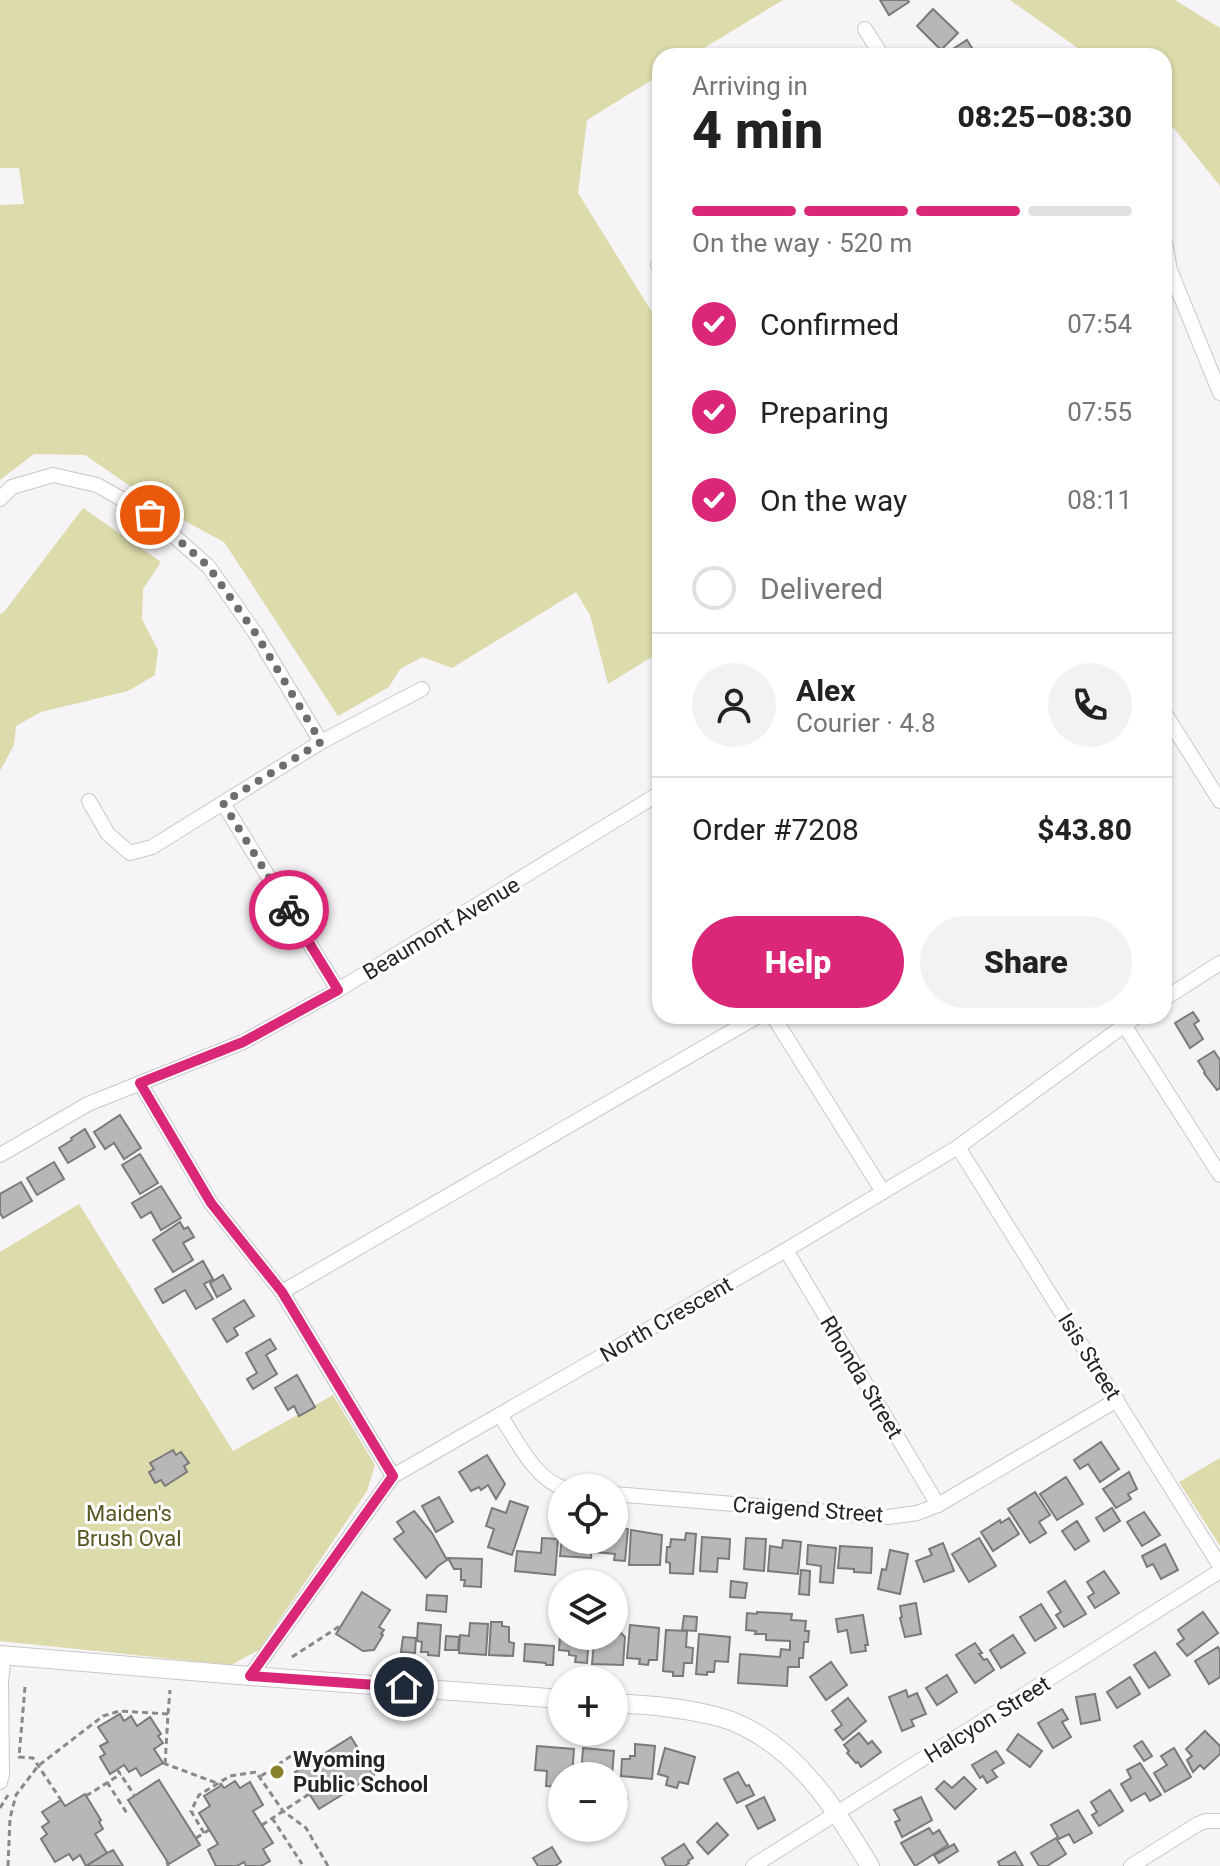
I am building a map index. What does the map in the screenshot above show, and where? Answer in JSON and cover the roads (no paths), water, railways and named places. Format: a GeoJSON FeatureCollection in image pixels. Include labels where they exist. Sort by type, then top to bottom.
{"type":"FeatureCollection","features":[{"type":"Feature","properties":{"kind":"street"},"geometry":{"type":"LineString","coordinates":[[865,29],[877,48]]}},
{"type":"Feature","properties":{"kind":"street"},"geometry":{"type":"LineString","coordinates":[[1172,275],[1220,393]]}},
{"type":"Feature","properties":{"kind":"street"},"geometry":{"type":"LineString","coordinates":[[0,499],[12,487],[53,475],[97,485],[150,515],[208,566],[256,634],[321,742]]}},
{"type":"Feature","properties":{"kind":"street"},"geometry":{"type":"LineString","coordinates":[[89,801],[108,834],[130,853],[152,847],[321,742],[422,689]]}},
{"type":"Feature","properties":{"kind":"street"},"geometry":{"type":"LineString","coordinates":[[1172,725],[1220,801]]}},
{"type":"Feature","properties":{"kind":"street","name":"Beaumont Avenue"},"geometry":{"type":"LineString","coordinates":[[0,1155],[88,1104],[243,1042],[338,990],[652,798]]}},
{"type":"Feature","properties":{"kind":"street"},"geometry":{"type":"LineString","coordinates":[[223,803],[338,990]]}},
{"type":"Feature","properties":{"kind":"street"},"geometry":{"type":"LineString","coordinates":[[1172,994],[1220,963]]}},
{"type":"Feature","properties":{"kind":"street"},"geometry":{"type":"LineString","coordinates":[[282,1292],[744,1024]]}},
{"type":"Feature","properties":{"kind":"street"},"geometry":{"type":"LineString","coordinates":[[778,1024],[883,1192]]}},
{"type":"Feature","properties":{"kind":"street","name":"North Crescent"},"geometry":{"type":"LineString","coordinates":[[250,1676],[393,1476],[786,1250],[958,1147],[1120,1024]]}},
{"type":"Feature","properties":{"kind":"street"},"geometry":{"type":"LineString","coordinates":[[1130,1024],[1220,1175]]}},
{"type":"Feature","properties":{"kind":"street"},"geometry":{"type":"LineString","coordinates":[[140,1083],[211,1203],[282,1292],[393,1476]]}},
{"type":"Feature","properties":{"kind":"street","name":"Isis Street"},"geometry":{"type":"LineString","coordinates":[[958,1147],[1220,1569]]}},
{"type":"Feature","properties":{"kind":"street","name":"Rhonda Street"},"geometry":{"type":"LineString","coordinates":[[786,1250],[938,1505]]}},
{"type":"Feature","properties":{"kind":"street","name":"Craigend Street"},"geometry":{"type":"LineString","coordinates":[[628,1495],[888,1517],[917,1513],[938,1505],[1117,1400]]}},
{"type":"Feature","properties":{"kind":"street"},"geometry":{"type":"LineString","coordinates":[[500,1415],[537,1471],[548,1480]]}},
{"type":"Feature","properties":{"kind":"street","name":"Halcyon Street"},"geometry":{"type":"LineString","coordinates":[[753,1866],[1220,1569]]}},
{"type":"Feature","properties":{"kind":"street"},"geometry":{"type":"LineString","coordinates":[[0,1782],[2,1655],[548,1698]]}},
{"type":"Feature","properties":{"kind":"street"},"geometry":{"type":"LineString","coordinates":[[628,1704],[678,1707],[733,1721],[773,1742],[799,1765],[838,1813],[870,1866]]}},
{"type":"Feature","properties":{"kind":"street"},"geometry":{"type":"LineString","coordinates":[[1131,1866],[1198,1824],[1220,1821]]}},
{"type":"Feature","properties":{"kind":"place","name":"Wyoming Public School"},"geometry":{"type":"Point","coordinates":[277,1772]}},
{"type":"Feature","properties":{"kind":"park label","name":"Maiden's Brush Oval"},"geometry":{"type":"Point","coordinates":[129,1526]}}]}
